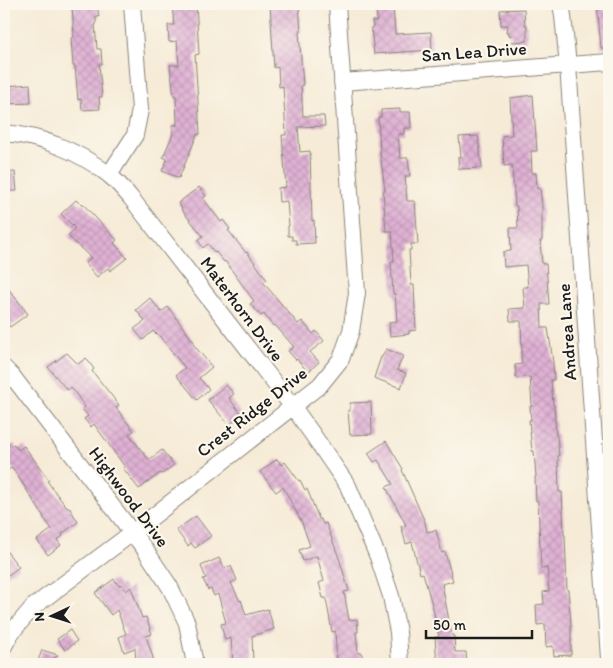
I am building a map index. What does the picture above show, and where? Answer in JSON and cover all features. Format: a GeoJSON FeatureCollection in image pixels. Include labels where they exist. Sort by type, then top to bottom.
{"type":"FeatureCollection","features":[{"type":"Feature","properties":{"kind":"street"},"geometry":{"type":"LineString","coordinates":[[109,175],[136,135],[140,110],[132,4]]}},
{"type":"Feature","properties":{"kind":"street","name":"Crest Ridge Drive"},"geometry":{"type":"LineString","coordinates":[[4,646],[11,633],[33,608],[293,407],[320,385],[341,359],[351,331],[357,293],[337,4]]}},
{"type":"Feature","properties":{"kind":"street","name":"Andrea Lane"},"geometry":{"type":"LineString","coordinates":[[561,4],[564,16],[568,65],[609,658]]}},
{"type":"Feature","properties":{"kind":"street","name":"San Lea Drive"},"geometry":{"type":"LineString","coordinates":[[342,82],[609,62]]}},
{"type":"Feature","properties":{"kind":"street","name":"Materhorn Drive"},"geometry":{"type":"LineString","coordinates":[[4,133],[18,134],[50,143],[70,151],[109,175],[135,203],[293,407],[348,486],[378,557],[391,596],[398,632],[400,664]]}},
{"type":"Feature","properties":{"kind":"street","name":"Highwood Drive"},"geometry":{"type":"LineString","coordinates":[[4,368],[13,377],[144,548],[170,586],[186,622],[196,664]]}},
{"type":"Feature","properties":{"kind":"building"},"geometry":{"type":"Polygon","coordinates":[[[97,4],[99,17],[96,17],[95,25],[97,49],[101,49],[102,64],[99,64],[102,97],[99,97],[100,109],[82,110],[81,99],[78,100],[71,38],[74,37],[72,5],[97,4]]]}},
{"type":"Feature","properties":{"kind":"building"},"geometry":{"type":"Polygon","coordinates":[[[172,4],[196,4],[199,54],[195,55],[200,134],[197,135],[179,178],[162,171],[167,159],[163,157],[173,134],[172,125],[177,125],[176,96],[174,96],[170,65],[179,65],[177,41],[169,42],[168,25],[174,25],[172,4]]]}},
{"type":"Feature","properties":{"kind":"building"},"geometry":{"type":"Polygon","coordinates":[[[270,4],[299,4],[303,116],[324,116],[325,126],[298,127],[300,152],[310,151],[312,221],[314,220],[315,243],[296,244],[296,240],[292,240],[292,236],[288,236],[287,201],[279,202],[278,188],[286,187],[282,135],[286,135],[283,86],[279,87],[278,67],[274,68],[270,4]]]}},
{"type":"Feature","properties":{"kind":"building"},"geometry":{"type":"Polygon","coordinates":[[[376,4],[393,4],[395,34],[431,32],[432,50],[374,54],[371,28],[373,27],[372,21],[377,21],[376,4]]]}},
{"type":"Feature","properties":{"kind":"building"},"geometry":{"type":"Polygon","coordinates":[[[597,4],[609,4],[609,48],[601,48],[597,4]]]}},
{"type":"Feature","properties":{"kind":"building"},"geometry":{"type":"Polygon","coordinates":[[[524,9],[527,41],[512,42],[511,35],[507,32],[508,25],[501,25],[500,10],[524,9]]]}},
{"type":"Feature","properties":{"kind":"building"},"geometry":{"type":"Polygon","coordinates":[[[30,84],[31,103],[7,104],[6,86],[30,84]]]}},
{"type":"Feature","properties":{"kind":"building"},"geometry":{"type":"Polygon","coordinates":[[[533,95],[537,151],[531,151],[532,173],[536,173],[537,189],[540,188],[542,241],[540,241],[542,264],[546,264],[549,304],[541,304],[542,328],[548,328],[553,362],[554,380],[551,380],[559,456],[559,492],[562,492],[567,590],[571,623],[571,655],[554,656],[553,646],[546,647],[545,624],[537,625],[536,605],[544,604],[543,592],[549,591],[547,568],[541,569],[534,451],[532,451],[529,420],[531,420],[530,406],[532,406],[530,377],[516,378],[515,365],[522,364],[521,321],[510,321],[509,309],[525,308],[523,287],[528,287],[526,265],[504,267],[503,252],[511,251],[510,228],[518,228],[512,165],[504,166],[502,136],[512,135],[510,98],[533,95]]]}},
{"type":"Feature","properties":{"kind":"building"},"geometry":{"type":"Polygon","coordinates":[[[400,109],[400,112],[410,112],[411,128],[404,128],[404,134],[398,134],[400,158],[408,158],[410,176],[405,176],[407,201],[415,201],[418,244],[411,244],[411,250],[409,250],[411,285],[414,285],[416,330],[409,331],[409,334],[390,336],[389,322],[397,321],[391,262],[394,262],[392,231],[386,231],[383,191],[385,191],[378,117],[381,117],[381,110],[400,109]]]}},
{"type":"Feature","properties":{"kind":"building"},"geometry":{"type":"Polygon","coordinates":[[[478,136],[482,168],[459,169],[458,157],[461,157],[459,137],[478,136]]]}},
{"type":"Feature","properties":{"kind":"building"},"geometry":{"type":"Polygon","coordinates":[[[15,172],[17,191],[4,191],[4,173],[15,172]]]}},
{"type":"Feature","properties":{"kind":"building"},"geometry":{"type":"Polygon","coordinates":[[[199,187],[206,196],[203,198],[221,222],[223,220],[230,229],[228,230],[267,280],[263,282],[298,324],[302,321],[313,334],[316,331],[324,341],[310,352],[319,362],[308,372],[288,351],[294,347],[264,314],[261,316],[250,304],[254,301],[225,261],[208,244],[203,248],[198,240],[203,236],[178,203],[199,187]]]}},
{"type":"Feature","properties":{"kind":"building"},"geometry":{"type":"Polygon","coordinates":[[[76,200],[81,205],[82,203],[117,240],[114,243],[127,258],[110,271],[108,268],[97,277],[85,263],[91,258],[68,236],[75,228],[61,214],[76,200]]]}},
{"type":"Feature","properties":{"kind":"building"},"geometry":{"type":"Polygon","coordinates":[[[4,283],[28,314],[10,327],[4,318],[4,283]]]}},
{"type":"Feature","properties":{"kind":"building"},"geometry":{"type":"Polygon","coordinates":[[[150,298],[161,312],[168,307],[194,342],[193,344],[212,367],[199,378],[209,389],[197,400],[176,375],[185,368],[157,333],[153,331],[143,340],[134,329],[145,321],[136,310],[150,298]]]}},
{"type":"Feature","properties":{"kind":"building"},"geometry":{"type":"Polygon","coordinates":[[[386,349],[403,356],[397,370],[406,373],[401,388],[374,378],[381,357],[386,349]]]}},
{"type":"Feature","properties":{"kind":"building"},"geometry":{"type":"Polygon","coordinates":[[[67,353],[78,364],[86,358],[94,369],[92,371],[119,405],[116,408],[134,431],[129,434],[149,460],[162,450],[174,465],[139,489],[94,424],[91,427],[84,419],[88,416],[82,409],[85,407],[71,387],[67,390],[48,367],[67,353]]]}},
{"type":"Feature","properties":{"kind":"building"},"geometry":{"type":"Polygon","coordinates":[[[226,385],[234,394],[229,398],[242,415],[229,425],[208,400],[226,385]]]}},
{"type":"Feature","properties":{"kind":"building"},"geometry":{"type":"Polygon","coordinates":[[[371,402],[372,434],[350,435],[348,410],[350,410],[350,403],[371,402]]]}},
{"type":"Feature","properties":{"kind":"building"},"geometry":{"type":"Polygon","coordinates":[[[4,436],[11,446],[14,444],[18,450],[24,446],[49,480],[47,481],[67,508],[69,507],[78,522],[62,534],[63,536],[57,540],[61,545],[48,555],[37,540],[52,529],[12,467],[4,474],[4,436]]]}},
{"type":"Feature","properties":{"kind":"building"},"geometry":{"type":"Polygon","coordinates":[[[386,441],[403,469],[425,522],[427,532],[436,530],[442,553],[445,552],[453,581],[442,584],[452,636],[454,636],[455,652],[466,652],[467,664],[437,664],[435,637],[439,637],[423,573],[420,574],[412,542],[406,544],[401,526],[406,525],[386,487],[393,484],[378,460],[374,462],[368,453],[386,441]]]}},
{"type":"Feature","properties":{"kind":"building"},"geometry":{"type":"Polygon","coordinates":[[[277,459],[281,465],[285,462],[300,480],[305,490],[307,489],[319,519],[321,519],[323,524],[326,523],[349,591],[344,592],[349,620],[357,619],[358,653],[362,653],[362,664],[337,664],[335,631],[332,632],[326,598],[323,598],[319,583],[324,581],[317,556],[303,561],[299,550],[310,546],[302,523],[283,487],[276,492],[260,472],[277,459]]]}},
{"type":"Feature","properties":{"kind":"building"},"geometry":{"type":"Polygon","coordinates":[[[196,516],[211,536],[195,548],[191,543],[188,546],[176,530],[196,516]]]}},
{"type":"Feature","properties":{"kind":"building"},"geometry":{"type":"Polygon","coordinates":[[[4,548],[19,567],[4,578],[4,548]]]}},
{"type":"Feature","properties":{"kind":"building"},"geometry":{"type":"Polygon","coordinates":[[[219,558],[224,568],[231,566],[237,580],[231,583],[241,600],[246,615],[268,609],[274,629],[252,636],[253,664],[233,664],[231,638],[225,640],[221,624],[226,623],[218,594],[214,596],[211,589],[208,590],[203,579],[206,578],[201,566],[219,558]]]}},
{"type":"Feature","properties":{"kind":"building"},"geometry":{"type":"Polygon","coordinates":[[[114,579],[119,586],[122,584],[126,591],[131,587],[142,618],[146,617],[152,634],[146,636],[155,664],[136,664],[135,648],[124,652],[119,637],[126,634],[117,610],[111,615],[95,593],[114,579]]]}},
{"type":"Feature","properties":{"kind":"building"},"geometry":{"type":"Polygon","coordinates":[[[70,630],[77,641],[65,650],[57,639],[70,630]]]}},
{"type":"Feature","properties":{"kind":"building"},"geometry":{"type":"Polygon","coordinates":[[[42,650],[58,655],[46,664],[37,664],[42,650]]]}}]}
